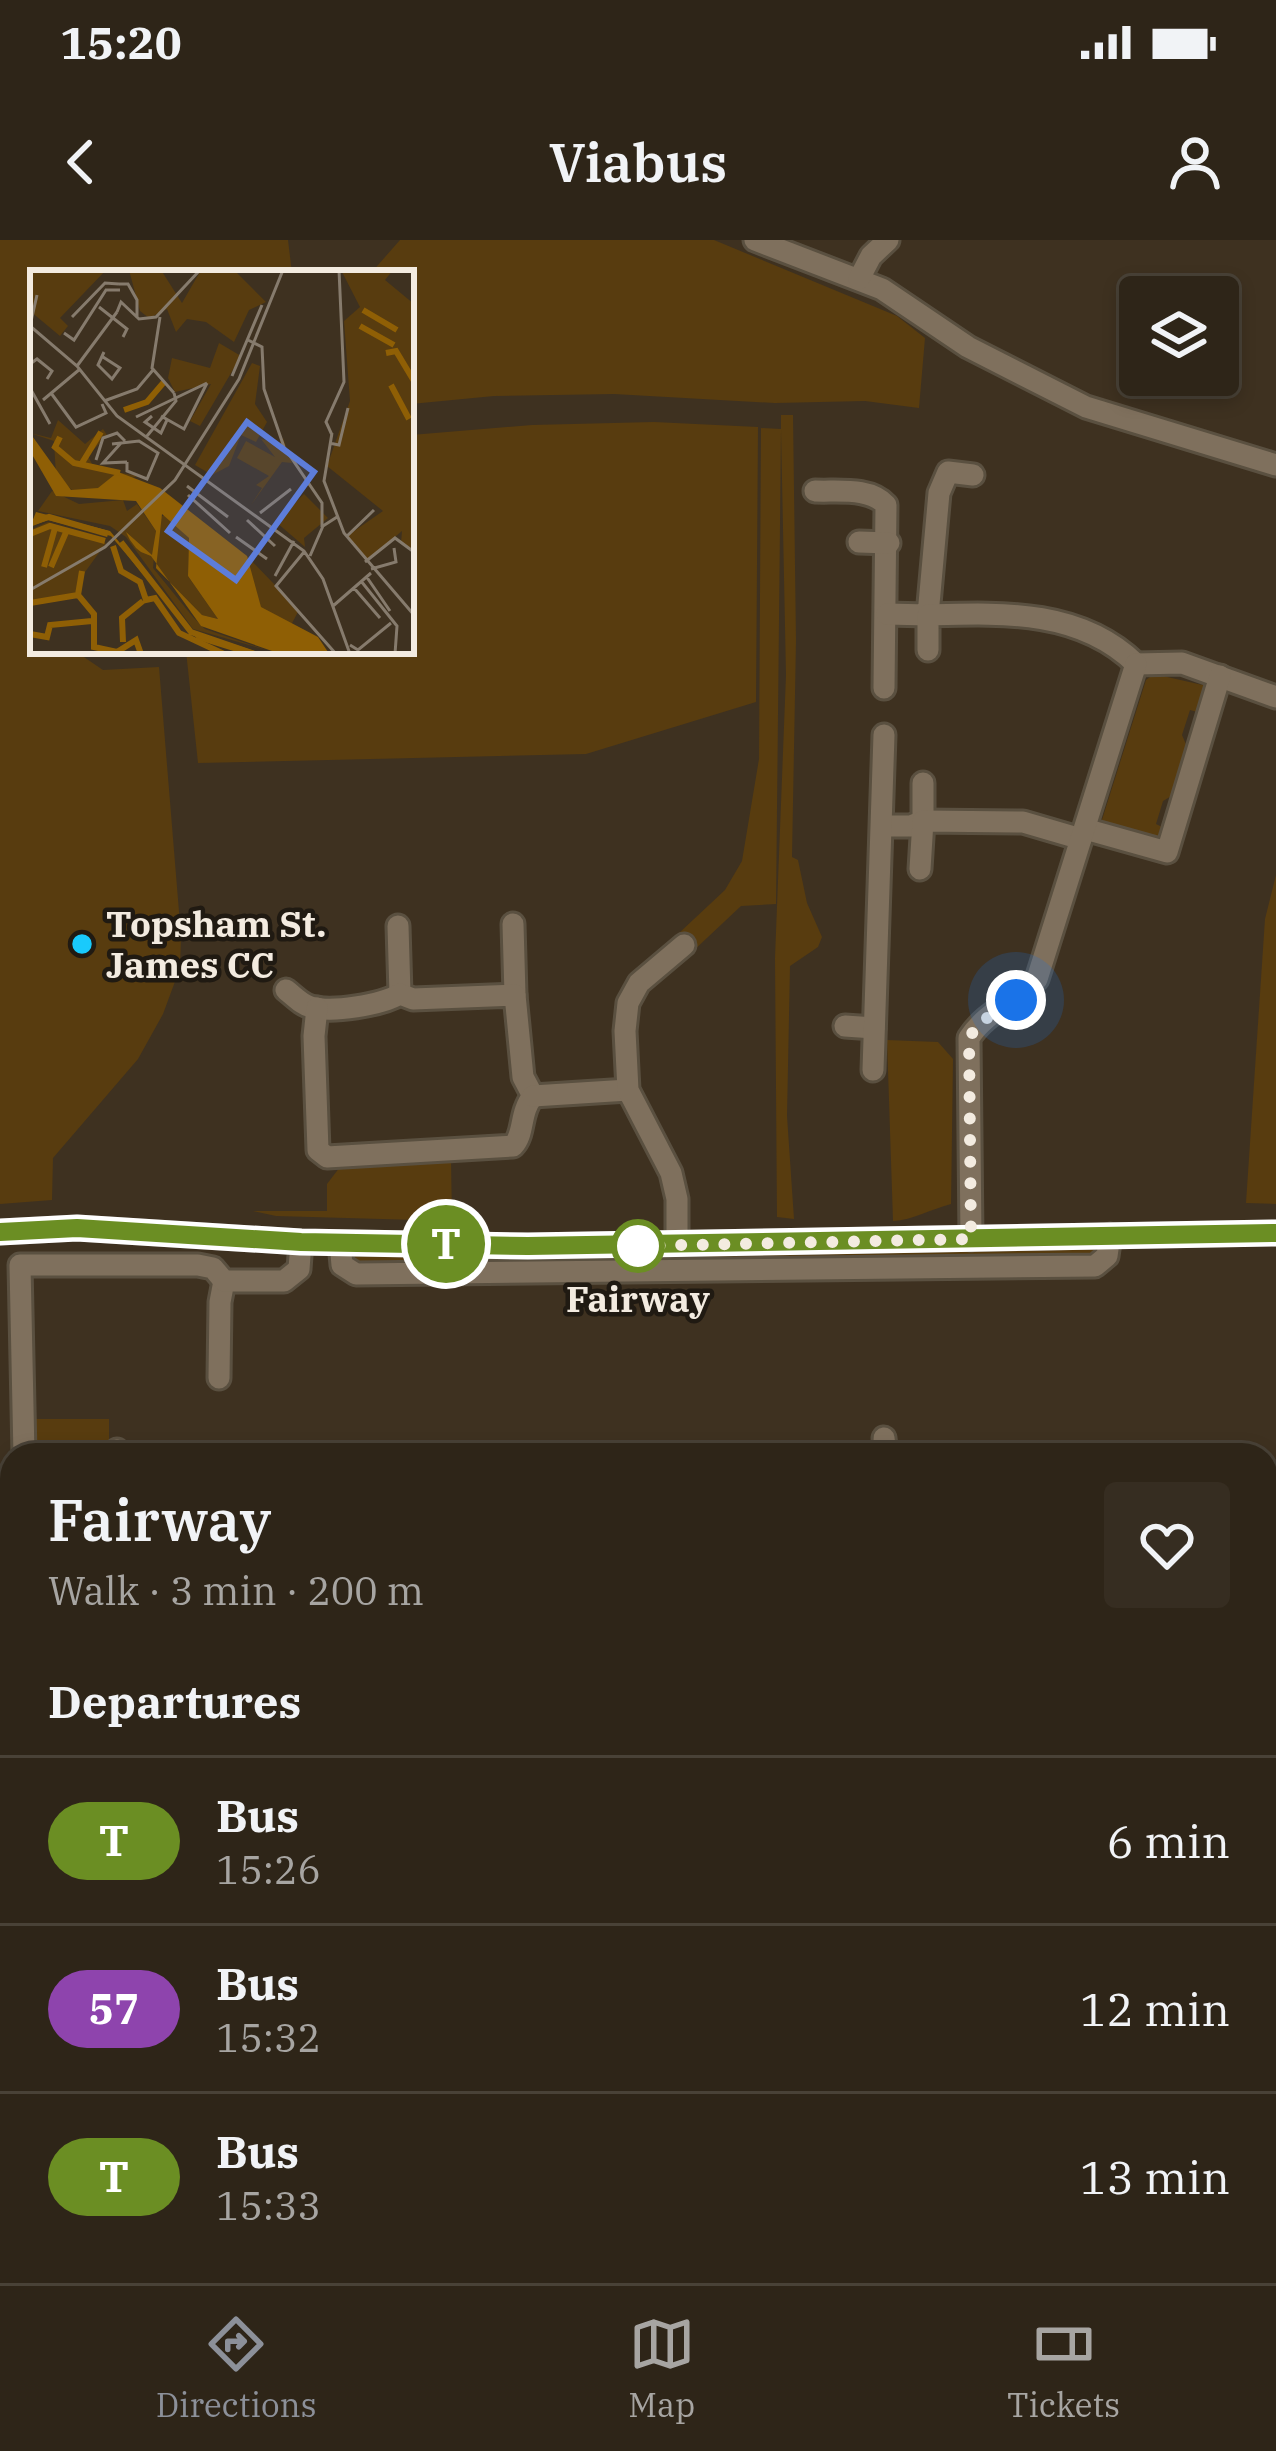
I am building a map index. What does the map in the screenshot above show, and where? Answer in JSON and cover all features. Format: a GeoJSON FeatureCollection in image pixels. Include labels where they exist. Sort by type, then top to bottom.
{"type":"FeatureCollection","features":[{"type":"Feature","properties":{"kind":"street"},"geometry":{"type":"LineString","coordinates":[[755,240],[896,297],[1010,371],[1086,407],[1276,465]]}},
{"type":"Feature","properties":{"kind":"street"},"geometry":{"type":"LineString","coordinates":[[859,279],[871,256],[888,240]]}},
{"type":"Feature","properties":{"kind":"street"},"geometry":{"type":"LineString","coordinates":[[928,650],[939,493],[948,472],[973,476]]}},
{"type":"Feature","properties":{"kind":"street"},"geometry":{"type":"LineString","coordinates":[[815,490],[878,496],[889,515],[884,688]]}},
{"type":"Feature","properties":{"kind":"street"},"geometry":{"type":"LineString","coordinates":[[859,542],[889,543]]}},
{"type":"Feature","properties":{"kind":"street"},"geometry":{"type":"LineString","coordinates":[[887,614],[1031,616],[1077,626],[1136,664],[1182,663],[1276,697]]}},
{"type":"Feature","properties":{"kind":"street"},"geometry":{"type":"LineString","coordinates":[[971,1239],[969,1038],[979,1023],[1037,980],[1136,664]]}},
{"type":"Feature","properties":{"kind":"street"},"geometry":{"type":"LineString","coordinates":[[882,826],[923,821],[1023,822],[1166,852],[1220,676]]}},
{"type":"Feature","properties":{"kind":"street"},"geometry":{"type":"LineString","coordinates":[[873,1070],[884,735]]}},
{"type":"Feature","properties":{"kind":"street"},"geometry":{"type":"LineString","coordinates":[[920,869],[922,783]]}},
{"type":"Feature","properties":{"kind":"street"},"geometry":{"type":"LineString","coordinates":[[513,924],[523,1077],[533,1096]]}},
{"type":"Feature","properties":{"kind":"street"},"geometry":{"type":"LineString","coordinates":[[398,926],[400,994]]}},
{"type":"Feature","properties":{"kind":"street"},"geometry":{"type":"LineString","coordinates":[[677,1246],[677,1199],[671,1173],[628,1090],[625,1031],[628,1003],[639,983],[684,945]]}},
{"type":"Feature","properties":{"kind":"street"},"geometry":{"type":"LineString","coordinates":[[286,990],[305,1006],[317,1008],[384,1003],[400,994]]}},
{"type":"Feature","properties":{"kind":"street"},"geometry":{"type":"LineString","coordinates":[[400,994],[413,999],[515,994]]}},
{"type":"Feature","properties":{"kind":"street"},"geometry":{"type":"LineString","coordinates":[[317,1008],[318,1150],[327,1157],[513,1146],[520,1139],[523,1108],[533,1096],[628,1090]]}},
{"type":"Feature","properties":{"kind":"street"},"geometry":{"type":"LineString","coordinates":[[845,1026],[874,1028]]}},
{"type":"Feature","properties":{"kind":"street"},"geometry":{"type":"LineString","coordinates":[[0,1232],[77,1228],[301,1242],[677,1246],[1276,1233]]}},
{"type":"Feature","properties":{"kind":"street"},"geometry":{"type":"LineString","coordinates":[[340,1243],[343,1264],[356,1274],[851,1269],[1095,1266],[1107,1256],[1110,1235]]}},
{"type":"Feature","properties":{"kind":"street"},"geometry":{"type":"LineString","coordinates":[[23,1443],[10,1264],[198,1265],[213,1268],[224,1280],[289,1279],[299,1269],[301,1242]]}},
{"type":"Feature","properties":{"kind":"street"},"geometry":{"type":"LineString","coordinates":[[219,1378],[224,1280]]}},
{"type":"Feature","properties":{"kind":"shaded area"},"geometry":{"type":"Polygon","coordinates":[[[0,240],[288,240],[292,270],[30,270],[30,654],[79,654],[103,670],[159,667],[180,968],[163,1014],[138,1059],[53,1158],[52,1200],[0,1204],[0,240]]]}},
{"type":"Feature","properties":{"kind":"shaded area"},"geometry":{"type":"Polygon","coordinates":[[[400,240],[714,240],[897,316],[925,338],[919,408],[865,401],[775,403],[614,394],[494,396],[414,404],[414,270],[374,270],[400,240]]]}},
{"type":"Feature","properties":{"kind":"shaded area"},"geometry":{"type":"Polygon","coordinates":[[[781,415],[793,415],[792,857],[798,860],[807,903],[822,937],[818,947],[790,966],[787,1116],[794,1219],[777,1217],[775,958],[786,675],[781,430],[776,904],[741,906],[691,953],[678,934],[725,890],[742,861],[759,759],[761,428],[781,429],[781,415]]]}},
{"type":"Feature","properties":{"kind":"shaded area"},"geometry":{"type":"Polygon","coordinates":[[[654,422],[758,427],[756,702],[586,754],[198,763],[186,654],[414,654],[414,435],[654,422]]]}},
{"type":"Feature","properties":{"kind":"shaded area"},"geometry":{"type":"Polygon","coordinates":[[[1154,674],[1207,686],[1201,713],[1190,710],[1182,735],[1188,749],[1173,795],[1163,801],[1156,824],[1168,830],[1164,844],[1100,826],[1146,680],[1154,674]]]}},
{"type":"Feature","properties":{"kind":"shaded area"},"geometry":{"type":"Polygon","coordinates":[[[1276,875],[1276,1204],[1246,1203],[1265,919],[1276,875]]]}},
{"type":"Feature","properties":{"kind":"shaded area"},"geometry":{"type":"Polygon","coordinates":[[[887,1040],[938,1042],[953,1059],[951,1204],[893,1221],[887,1040]]]}},
{"type":"Feature","properties":{"kind":"shaded area"},"geometry":{"type":"Polygon","coordinates":[[[451,1159],[452,1221],[276,1216],[253,1211],[327,1211],[327,1184],[343,1163],[451,1159]]]}},
{"type":"Feature","properties":{"kind":"shaded area"},"geometry":{"type":"Polygon","coordinates":[[[1097,1250],[1096,1257],[694,1262],[712,1253],[1097,1250]]]}},
{"type":"Feature","properties":{"kind":"shaded area"},"geometry":{"type":"Polygon","coordinates":[[[362,1253],[626,1253],[631,1263],[358,1265],[353,1257],[362,1253]]]}},
{"type":"Feature","properties":{"kind":"shaded area"},"geometry":{"type":"Polygon","coordinates":[[[31,1419],[109,1419],[109,1443],[31,1443],[31,1419]]]}},
{"type":"Feature","properties":{"kind":"bus line","name":"T"},"geometry":{"type":"LineString","coordinates":[[0,1232],[77,1228],[301,1242],[528,1246],[1276,1233]]}},
{"type":"Feature","properties":{"kind":"place","name":"Topsham St. James CC"},"geometry":{"type":"Point","coordinates":[82,944]}},
{"type":"Feature","properties":{"kind":"place","name":"Fairway"},"geometry":{"type":"Point","coordinates":[638,1246]}},
{"type":"Feature","properties":{"kind":"route"},"geometry":{"type":"LineString","coordinates":[[638,1246],[971,1239],[969,1038],[979,1023],[1016,1000]]}}]}
